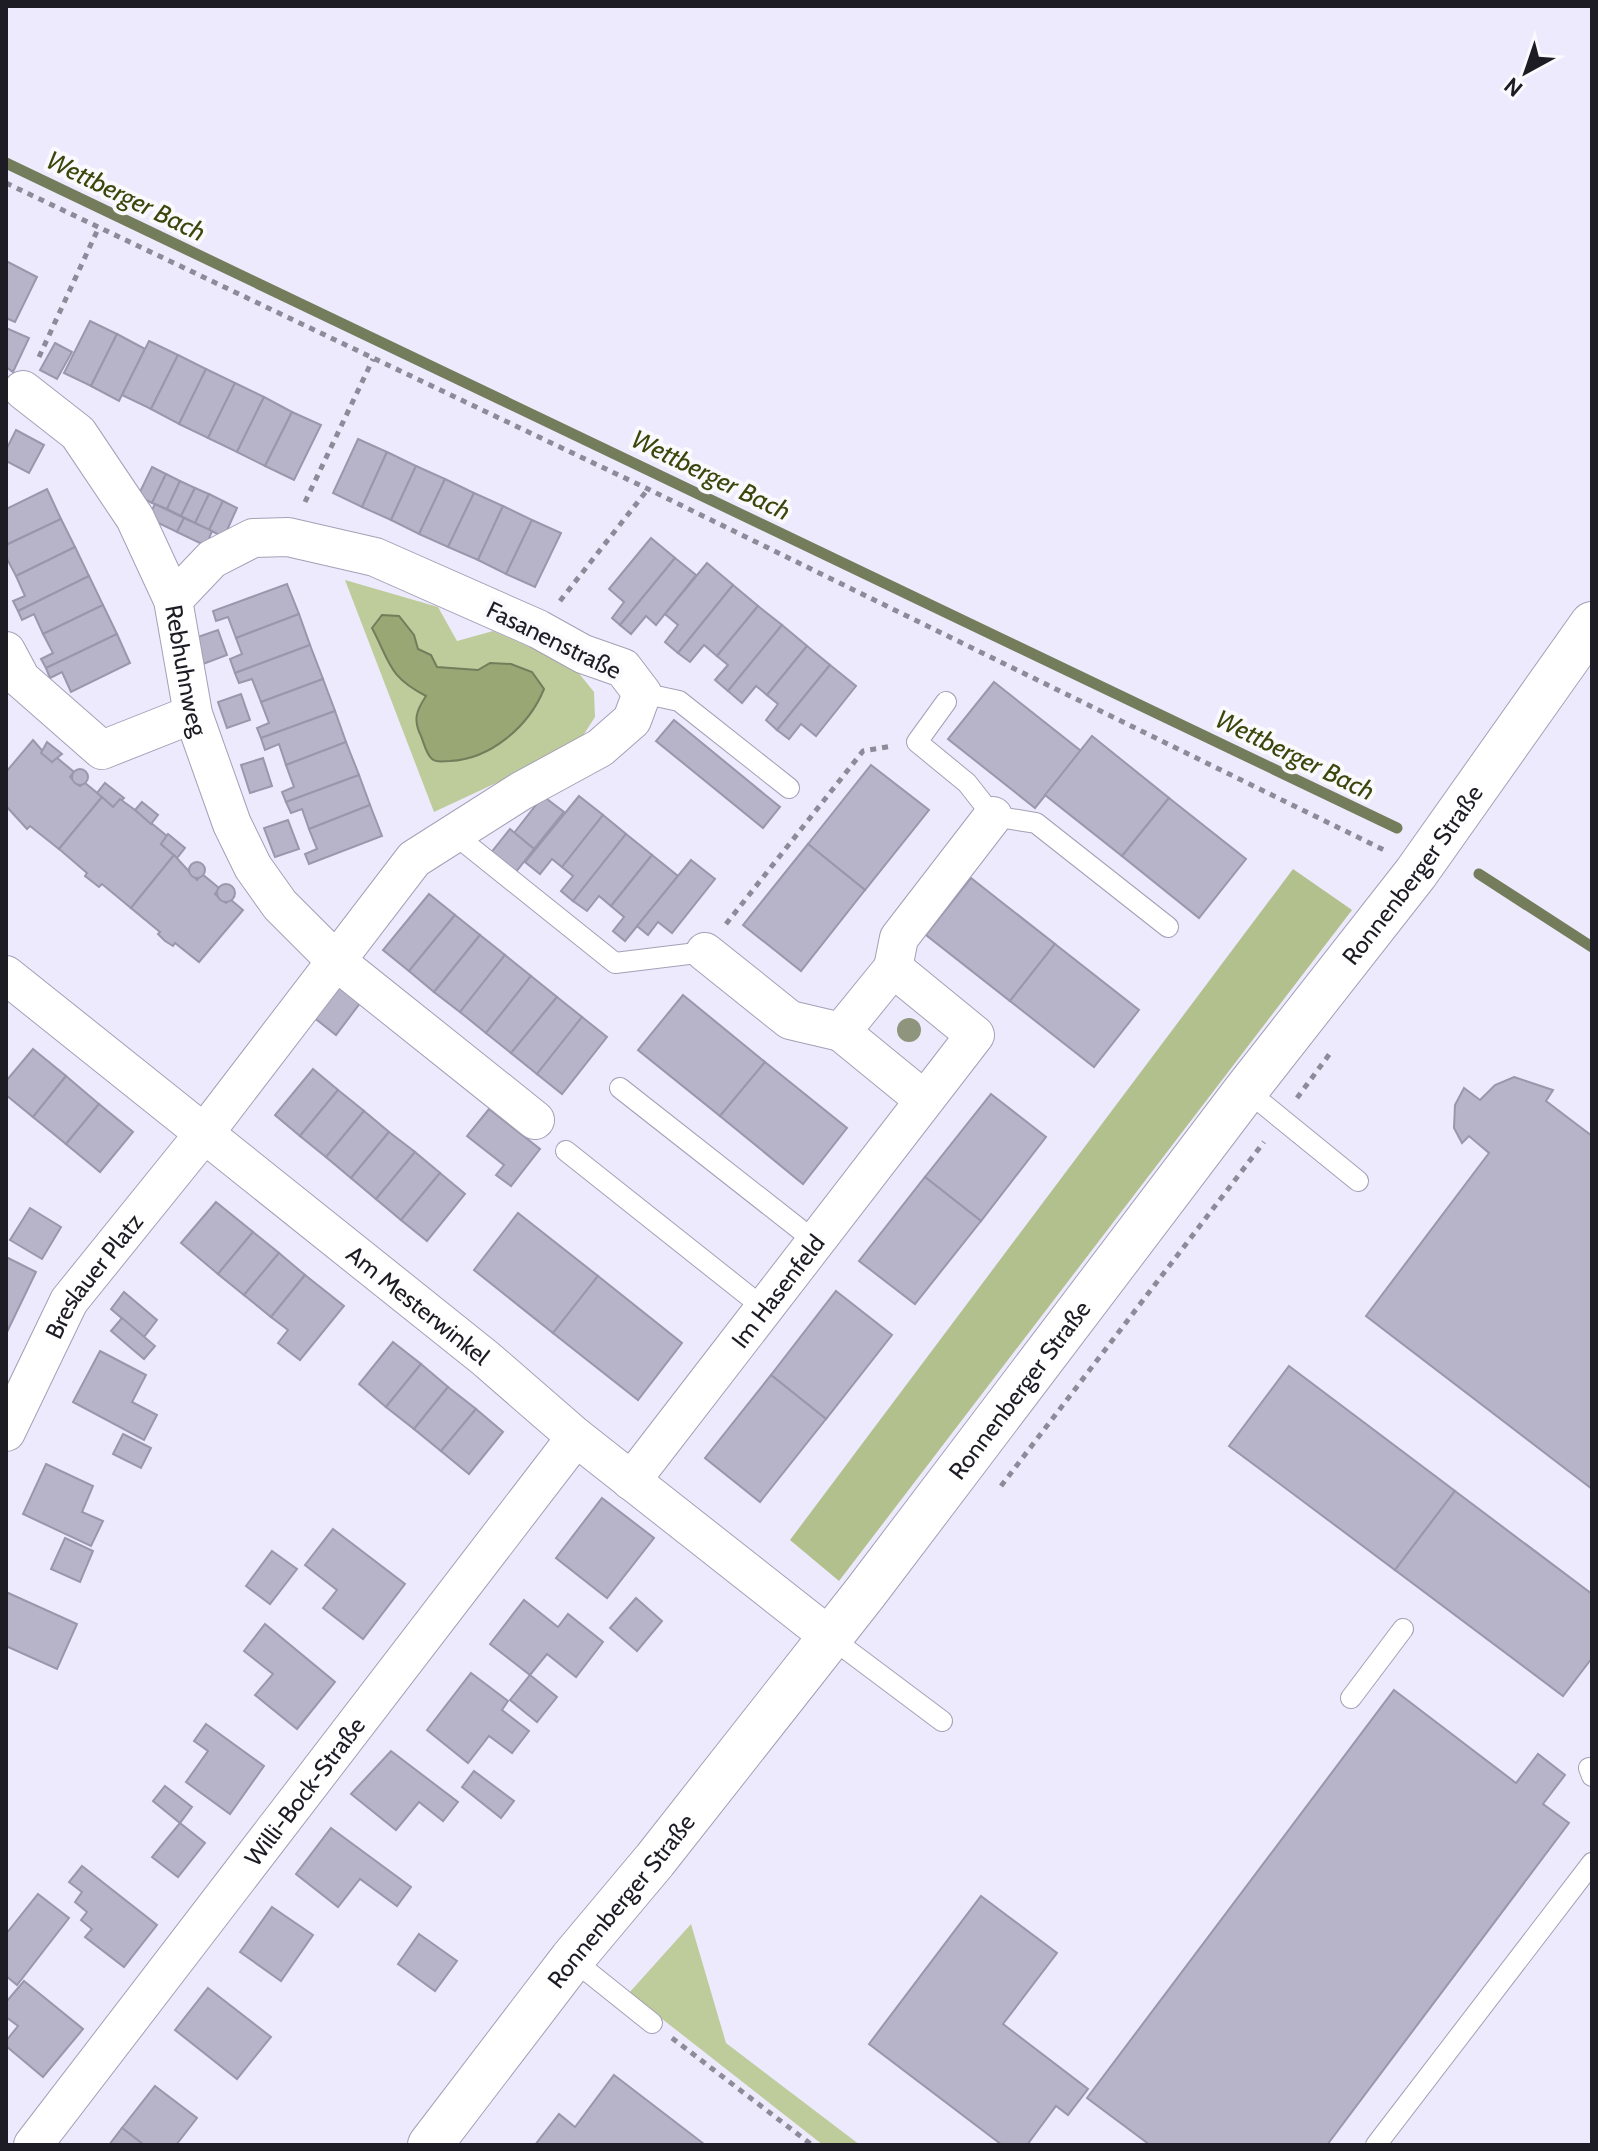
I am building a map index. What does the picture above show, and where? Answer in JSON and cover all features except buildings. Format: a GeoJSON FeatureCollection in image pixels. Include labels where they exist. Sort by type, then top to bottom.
{"type":"FeatureCollection","features":[{"type":"Feature","properties":{"kind":"street","name":"Rebhuhnweg"},"geometry":{"type":"LineString","coordinates":[[23,390],[78,433],[135,518],[173,600],[193,714],[232,824],[253,867],[280,905],[336,961]]}},
{"type":"Feature","properties":{"kind":"street","name":"Fasanenstraße"},"geometry":{"type":"LineString","coordinates":[[173,600],[212,559],[253,538],[288,537],[375,557],[538,629],[583,654],[623,668],[642,693],[632,720],[600,748],[521,791],[414,859],[203,1135]]}},
{"type":"Feature","properties":{"kind":"street","name":"Ronnenberger Straße"},"geometry":{"type":"LineString","coordinates":[[430,2145],[572,1959],[655,1860],[830,1637],[1246,1090],[1416,873],[1592,624]]}},
{"type":"Feature","properties":{"kind":"street"},"geometry":{"type":"LineString","coordinates":[[6,651],[21,679],[102,750],[193,714]]}},
{"type":"Feature","properties":{"kind":"street"},"geometry":{"type":"LineString","coordinates":[[841,1032],[893,968],[899,938],[993,816]]}},
{"type":"Feature","properties":{"kind":"street"},"geometry":{"type":"LineString","coordinates":[[705,952],[790,1020],[841,1032],[923,1099]]}},
{"type":"Feature","properties":{"kind":"street"},"geometry":{"type":"LineString","coordinates":[[336,961],[535,1120]]}},
{"type":"Feature","properties":{"kind":"street","name":"Im Hasenfeld"},"geometry":{"type":"LineString","coordinates":[[631,1481],[975,1035],[893,968]]}},
{"type":"Feature","properties":{"kind":"street","name":"Am Mesterwinkel"},"geometry":{"type":"LineString","coordinates":[[6,975],[485,1358],[576,1437],[830,1637]]}},
{"type":"Feature","properties":{"kind":"street","name":"Breslauer Platz"},"geometry":{"type":"LineString","coordinates":[[6,1432],[69,1301],[203,1135]]}},
{"type":"Feature","properties":{"kind":"street","name":"Willi-Bock-Straße"},"geometry":{"type":"LineString","coordinates":[[33,2145],[576,1437]]}},
{"type":"Feature","properties":{"kind":"lane"},"geometry":{"type":"LineString","coordinates":[[642,693],[679,701],[789,788]]}},
{"type":"Feature","properties":{"kind":"lane"},"geometry":{"type":"LineString","coordinates":[[946,702],[917,742],[967,783],[993,816],[1036,823],[1168,927]]}},
{"type":"Feature","properties":{"kind":"lane"},"geometry":{"type":"LineString","coordinates":[[454,834],[615,963],[705,952]]}},
{"type":"Feature","properties":{"kind":"lane"},"geometry":{"type":"LineString","coordinates":[[620,1088],[816,1242]]}},
{"type":"Feature","properties":{"kind":"lane"},"geometry":{"type":"LineString","coordinates":[[1246,1090],[1358,1181]]}},
{"type":"Feature","properties":{"kind":"lane"},"geometry":{"type":"LineString","coordinates":[[566,1151],[765,1309]]}},
{"type":"Feature","properties":{"kind":"lane"},"geometry":{"type":"LineString","coordinates":[[1351,1698],[1403,1629]]}},
{"type":"Feature","properties":{"kind":"lane"},"geometry":{"type":"LineString","coordinates":[[830,1637],[942,1721]]}},
{"type":"Feature","properties":{"kind":"lane"},"geometry":{"type":"LineString","coordinates":[[1376,2145],[1592,1863]]}},
{"type":"Feature","properties":{"kind":"lane"},"geometry":{"type":"LineString","coordinates":[[572,1959],[652,2023]]}},
{"type":"Feature","properties":{"kind":"path"},"geometry":{"type":"LineString","coordinates":[[6,183],[648,489],[1388,852],[1416,873]]}},
{"type":"Feature","properties":{"kind":"path"},"geometry":{"type":"LineString","coordinates":[[23,390],[98,229]]}},
{"type":"Feature","properties":{"kind":"path"},"geometry":{"type":"LineString","coordinates":[[288,537],[373,359]]}},
{"type":"Feature","properties":{"kind":"path"},"geometry":{"type":"LineString","coordinates":[[538,629],[648,489]]}},
{"type":"Feature","properties":{"kind":"path"},"geometry":{"type":"LineString","coordinates":[[705,952],[863,751],[917,742]]}},
{"type":"Feature","properties":{"kind":"path"},"geometry":{"type":"LineString","coordinates":[[995,1494],[1337,1044]]}},
{"type":"Feature","properties":{"kind":"path"},"geometry":{"type":"LineString","coordinates":[[652,2023],[812,2145]]}},
{"type":"Feature","properties":{"kind":"shaded area"},"geometry":{"type":"Polygon","coordinates":[[[345,580],[438,607],[457,641],[493,631],[573,666],[594,692],[595,717],[577,745],[434,812],[345,580]]]}},
{"type":"Feature","properties":{"kind":"shaded area"},"geometry":{"type":"Polygon","coordinates":[[[382,615],[399,616],[414,635],[418,649],[431,655],[437,667],[478,670],[490,663],[511,664],[532,672],[544,689],[529,716],[507,738],[480,754],[465,759],[434,760],[427,751],[416,720],[426,696],[404,682],[387,660],[372,628],[382,615]]]}},
{"type":"Feature","properties":{"kind":"shaded area"},"geometry":{"type":"Polygon","coordinates":[[[1293,869],[1352,910],[839,1581],[790,1540],[1293,869]]]}},
{"type":"Feature","properties":{"kind":"shaded area"},"geometry":{"type":"Polygon","coordinates":[[[691,1924],[726,2043],[860,2145],[823,2145],[629,1993],[691,1924]]]}},
{"type":"Feature","properties":{"kind":"waterway","name":"Wettberger Bach"},"geometry":{"type":"LineString","coordinates":[[6,163],[1397,828]]}},
{"type":"Feature","properties":{"kind":"waterway","name":"Wettberger Bach"},"geometry":{"type":"LineString","coordinates":[[1479,874],[1592,947]]}}]}
